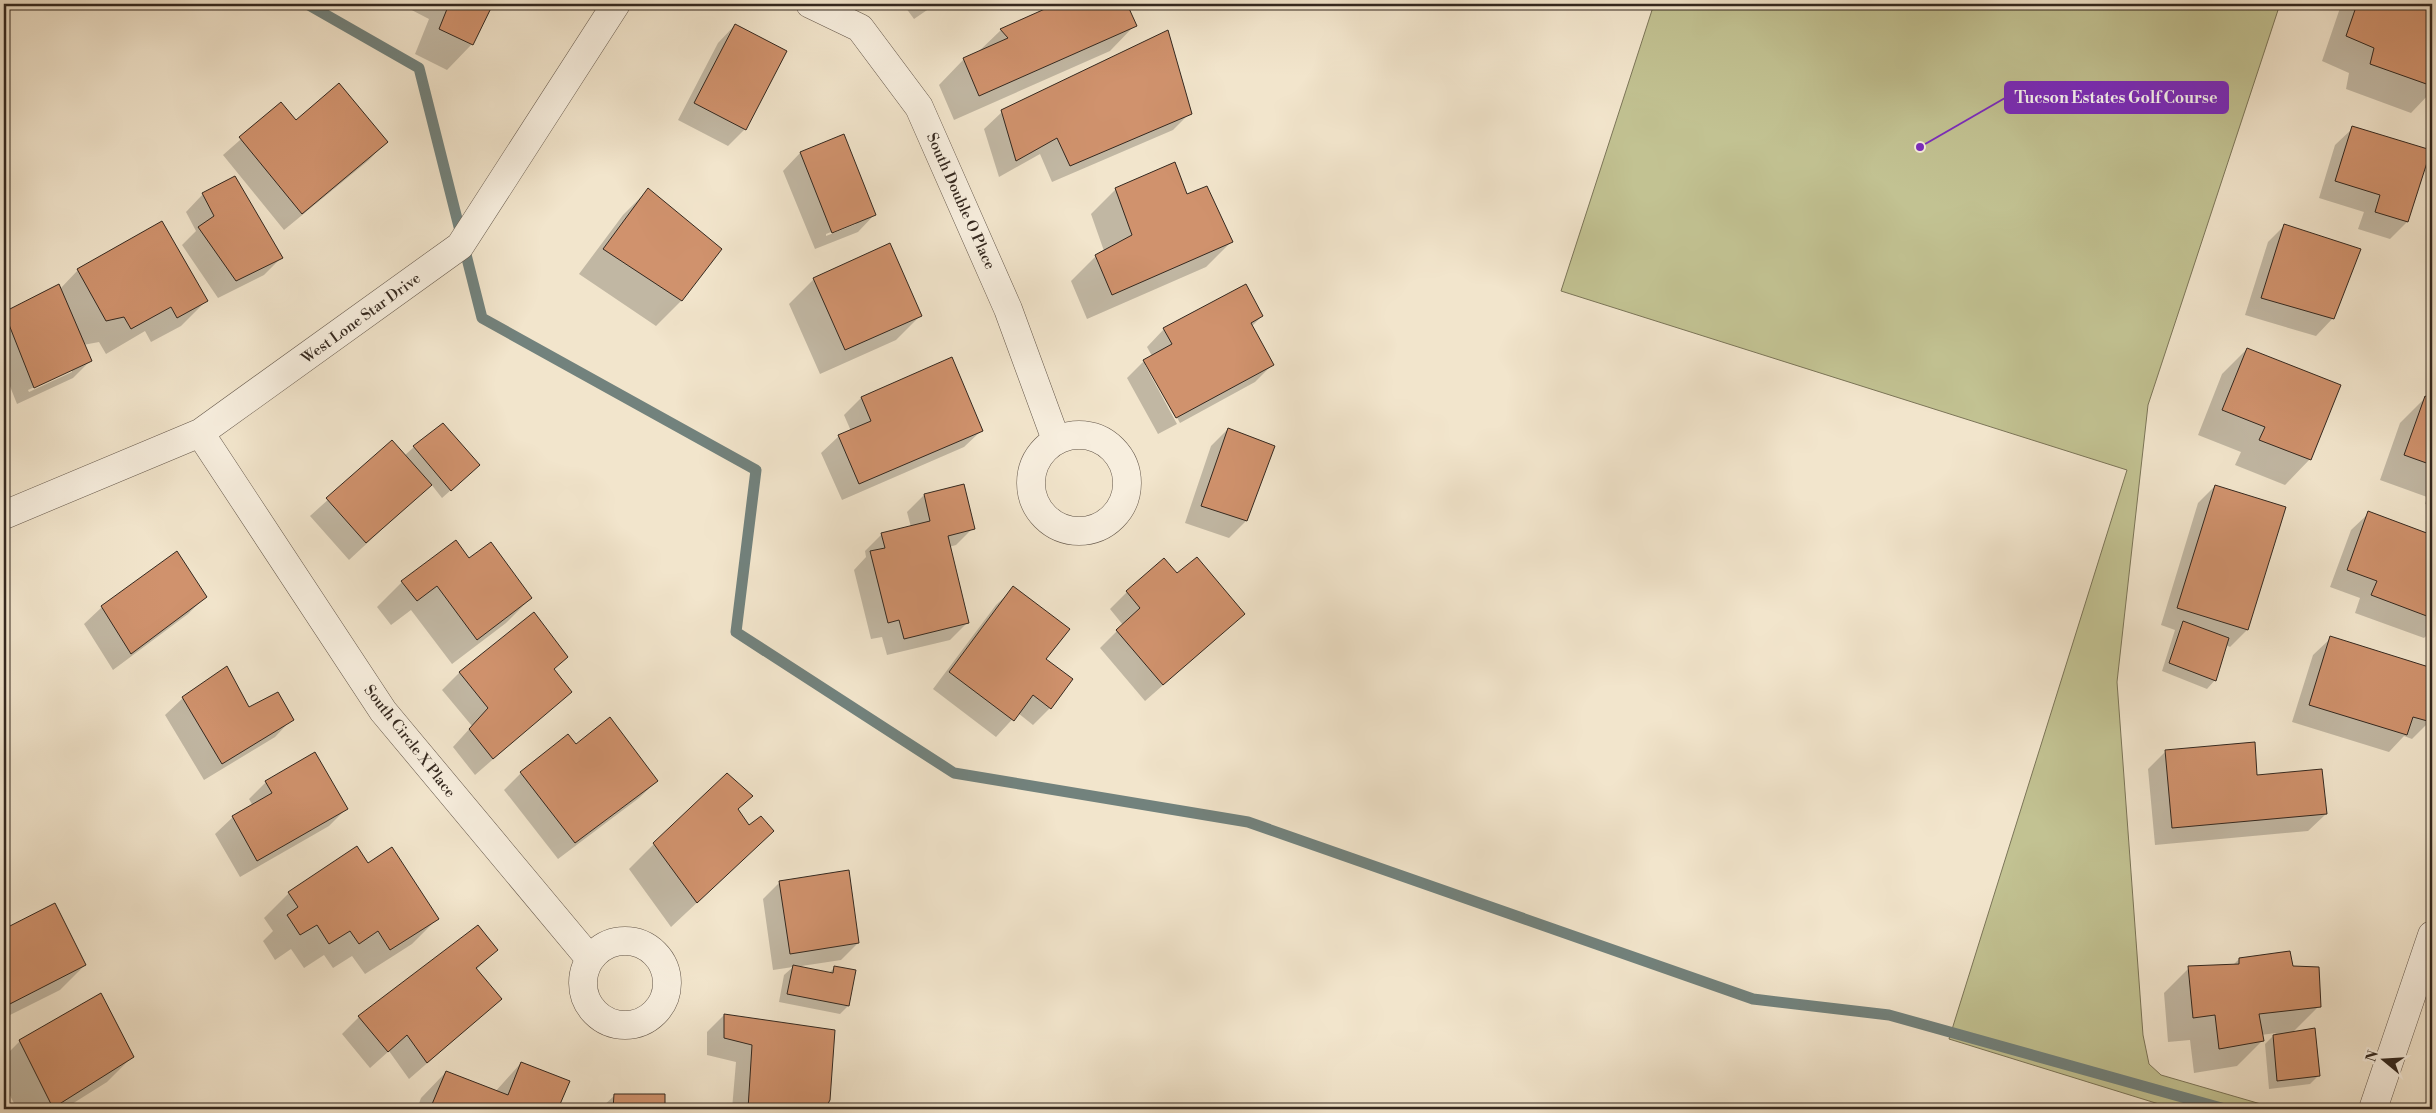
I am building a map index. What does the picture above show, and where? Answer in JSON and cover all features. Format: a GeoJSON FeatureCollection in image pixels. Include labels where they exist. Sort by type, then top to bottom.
{"type":"FeatureCollection","features":[{"type":"Feature","properties":{"kind":"street","name":"West Lone Star Drive"},"geometry":{"type":"LineString","coordinates":[[4,515],[200,433],[460,246],[616,4]]}},
{"type":"Feature","properties":{"kind":"street","name":"South Double O Place"},"geometry":{"type":"LineString","coordinates":[[810,4],[860,28],[920,106],[1008,309],[1056,440]]}},
{"type":"Feature","properties":{"kind":"street","name":"South Circle X Place"},"geometry":{"type":"LineString","coordinates":[[200,433],[383,711],[590,959]]}},
{"type":"Feature","properties":{"kind":"street"},"geometry":{"type":"LineString","coordinates":[[2372,1109],[2427,971],[2432,935]]}},
{"type":"Feature","properties":{"kind":"green space"},"geometry":{"type":"Polygon","coordinates":[[[1654,4],[2280,4],[2148,405],[2117,682],[2143,1035],[2149,1064],[2161,1075],[2278,1109],[2175,1109],[1949,1039],[2127,470],[1561,291],[1654,4]]]}},
{"type":"Feature","properties":{"kind":"building"},"geometry":{"type":"Polygon","coordinates":[[[449,4],[493,4],[473,45],[439,29],[449,4]]]}},
{"type":"Feature","properties":{"kind":"building"},"geometry":{"type":"Polygon","coordinates":[[[1056,4],[1127,4],[1137,26],[979,96],[963,58],[1008,38],[1000,29],[1056,4]]]}},
{"type":"Feature","properties":{"kind":"building"},"geometry":{"type":"Polygon","coordinates":[[[2357,4],[2432,5],[2432,86],[2370,64],[2374,48],[2346,36],[2357,4]]]}},
{"type":"Feature","properties":{"kind":"building"},"geometry":{"type":"Polygon","coordinates":[[[735,24],[787,51],[746,130],[694,103],[735,24]]]}},
{"type":"Feature","properties":{"kind":"building"},"geometry":{"type":"Polygon","coordinates":[[[1168,30],[1192,114],[1070,166],[1057,138],[1016,161],[1001,110],[1168,30]]]}},
{"type":"Feature","properties":{"kind":"building"},"geometry":{"type":"Polygon","coordinates":[[[339,83],[388,142],[302,214],[239,137],[281,102],[296,120],[339,83]]]}},
{"type":"Feature","properties":{"kind":"building"},"geometry":{"type":"Polygon","coordinates":[[[2352,126],[2431,150],[2408,222],[2375,212],[2380,195],[2335,181],[2352,126]]]}},
{"type":"Feature","properties":{"kind":"building"},"geometry":{"type":"Polygon","coordinates":[[[844,134],[876,215],[832,233],[800,152],[844,134]]]}},
{"type":"Feature","properties":{"kind":"building"},"geometry":{"type":"Polygon","coordinates":[[[1175,162],[1187,194],[1207,186],[1233,242],[1112,295],[1095,255],[1132,235],[1115,188],[1175,162]]]}},
{"type":"Feature","properties":{"kind":"building"},"geometry":{"type":"Polygon","coordinates":[[[235,176],[283,258],[236,281],[198,227],[214,216],[202,193],[235,176]]]}},
{"type":"Feature","properties":{"kind":"building"},"geometry":{"type":"Polygon","coordinates":[[[648,188],[722,249],[682,301],[603,249],[648,188]]]}},
{"type":"Feature","properties":{"kind":"building"},"geometry":{"type":"Polygon","coordinates":[[[162,221],[208,301],[177,318],[171,307],[131,329],[124,317],[106,321],[77,269],[162,221]]]}},
{"type":"Feature","properties":{"kind":"building"},"geometry":{"type":"Polygon","coordinates":[[[2284,224],[2361,249],[2334,319],[2261,298],[2284,224]]]}},
{"type":"Feature","properties":{"kind":"building"},"geometry":{"type":"Polygon","coordinates":[[[890,243],[922,316],[845,350],[813,278],[890,243]]]}},
{"type":"Feature","properties":{"kind":"building"},"geometry":{"type":"Polygon","coordinates":[[[59,284],[92,361],[34,388],[4,312],[59,284]]]}},
{"type":"Feature","properties":{"kind":"building"},"geometry":{"type":"Polygon","coordinates":[[[1246,284],[1263,316],[1251,323],[1274,365],[1176,418],[1143,360],[1172,344],[1163,328],[1246,284]]]}},
{"type":"Feature","properties":{"kind":"building"},"geometry":{"type":"Polygon","coordinates":[[[2247,348],[2341,385],[2311,460],[2259,440],[2265,427],[2222,410],[2247,348]]]}},
{"type":"Feature","properties":{"kind":"building"},"geometry":{"type":"Polygon","coordinates":[[[952,357],[983,431],[859,484],[838,435],[871,421],[861,397],[952,357]]]}},
{"type":"Feature","properties":{"kind":"building"},"geometry":{"type":"Polygon","coordinates":[[[2425,396],[2432,399],[2432,465],[2404,455],[2425,396]]]}},
{"type":"Feature","properties":{"kind":"building"},"geometry":{"type":"Polygon","coordinates":[[[443,423],[480,465],[451,491],[413,446],[443,423]]]}},
{"type":"Feature","properties":{"kind":"building"},"geometry":{"type":"Polygon","coordinates":[[[1228,428],[1275,446],[1247,521],[1201,506],[1228,428]]]}},
{"type":"Feature","properties":{"kind":"building"},"geometry":{"type":"Polygon","coordinates":[[[392,440],[432,485],[366,543],[326,498],[392,440]]]}},
{"type":"Feature","properties":{"kind":"building"},"geometry":{"type":"Polygon","coordinates":[[[964,484],[975,529],[948,536],[969,623],[904,639],[899,620],[888,623],[870,551],[885,548],[881,533],[930,521],[924,494],[964,484]]]}},
{"type":"Feature","properties":{"kind":"building"},"geometry":{"type":"Polygon","coordinates":[[[2215,485],[2286,507],[2248,630],[2177,608],[2215,485]]]}},
{"type":"Feature","properties":{"kind":"building"},"geometry":{"type":"Polygon","coordinates":[[[2368,511],[2432,535],[2432,618],[2371,595],[2377,581],[2347,570],[2368,511]]]}},
{"type":"Feature","properties":{"kind":"building"},"geometry":{"type":"Polygon","coordinates":[[[456,540],[469,558],[491,542],[532,598],[477,640],[437,586],[417,601],[401,581],[456,540]]]}},
{"type":"Feature","properties":{"kind":"building"},"geometry":{"type":"Polygon","coordinates":[[[177,551],[207,597],[131,654],[101,606],[177,551]]]}},
{"type":"Feature","properties":{"kind":"building"},"geometry":{"type":"Polygon","coordinates":[[[1197,557],[1245,614],[1163,685],[1116,630],[1140,608],[1126,591],[1164,558],[1177,573],[1197,557]]]}},
{"type":"Feature","properties":{"kind":"building"},"geometry":{"type":"Polygon","coordinates":[[[1013,586],[1070,629],[1046,659],[1073,679],[1051,709],[1033,695],[1014,721],[949,672],[1013,586]]]}},
{"type":"Feature","properties":{"kind":"building"},"geometry":{"type":"Polygon","coordinates":[[[534,612],[568,657],[554,669],[572,692],[493,759],[469,729],[488,708],[459,672],[534,612]]]}},
{"type":"Feature","properties":{"kind":"building"},"geometry":{"type":"Polygon","coordinates":[[[2183,621],[2229,638],[2216,681],[2169,663],[2183,621]]]}},
{"type":"Feature","properties":{"kind":"building"},"geometry":{"type":"Polygon","coordinates":[[[2330,636],[2432,668],[2431,722],[2413,717],[2407,735],[2309,705],[2330,636]]]}},
{"type":"Feature","properties":{"kind":"building"},"geometry":{"type":"Polygon","coordinates":[[[227,666],[249,707],[278,692],[294,720],[222,764],[182,697],[227,666]]]}},
{"type":"Feature","properties":{"kind":"building"},"geometry":{"type":"Polygon","coordinates":[[[610,717],[658,781],[575,843],[520,772],[568,734],[576,744],[610,717]]]}},
{"type":"Feature","properties":{"kind":"building"},"geometry":{"type":"Polygon","coordinates":[[[2255,742],[2257,775],[2322,769],[2327,814],[2172,828],[2165,750],[2255,742]]]}},
{"type":"Feature","properties":{"kind":"building"},"geometry":{"type":"Polygon","coordinates":[[[315,752],[348,809],[257,861],[232,816],[272,793],[265,781],[315,752]]]}},
{"type":"Feature","properties":{"kind":"building"},"geometry":{"type":"Polygon","coordinates":[[[727,773],[753,796],[738,809],[749,825],[761,816],[774,831],[697,903],[653,843],[727,773]]]}},
{"type":"Feature","properties":{"kind":"building"},"geometry":{"type":"Polygon","coordinates":[[[357,846],[368,863],[392,847],[439,919],[390,950],[378,931],[359,944],[350,931],[329,944],[317,925],[300,935],[287,915],[298,907],[288,892],[357,846]]]}},
{"type":"Feature","properties":{"kind":"building"},"geometry":{"type":"Polygon","coordinates":[[[849,870],[859,943],[790,954],[779,881],[849,870]]]}},
{"type":"Feature","properties":{"kind":"building"},"geometry":{"type":"Polygon","coordinates":[[[55,903],[86,965],[4,1007],[4,929],[55,903]]]}},
{"type":"Feature","properties":{"kind":"building"},"geometry":{"type":"Polygon","coordinates":[[[478,925],[498,950],[476,968],[502,999],[427,1063],[407,1035],[388,1052],[358,1016],[478,925]]]}},
{"type":"Feature","properties":{"kind":"building"},"geometry":{"type":"Polygon","coordinates":[[[2290,951],[2293,966],[2319,967],[2321,1007],[2259,1014],[2264,1041],[2219,1049],[2215,1015],[2193,1018],[2188,966],[2239,964],[2239,958],[2290,951]]]}},
{"type":"Feature","properties":{"kind":"building"},"geometry":{"type":"Polygon","coordinates":[[[793,965],[833,973],[834,966],[856,970],[849,1006],[787,994],[793,965]]]}},
{"type":"Feature","properties":{"kind":"building"},"geometry":{"type":"Polygon","coordinates":[[[101,993],[134,1057],[53,1108],[19,1040],[101,993]]]}},
{"type":"Feature","properties":{"kind":"building"},"geometry":{"type":"Polygon","coordinates":[[[724,1014],[835,1030],[830,1100],[825,1109],[748,1109],[752,1045],[724,1038],[724,1014]]]}},
{"type":"Feature","properties":{"kind":"building"},"geometry":{"type":"Polygon","coordinates":[[[2315,1028],[2320,1076],[2277,1081],[2273,1035],[2315,1028]]]}},
{"type":"Feature","properties":{"kind":"building"},"geometry":{"type":"Polygon","coordinates":[[[521,1062],[570,1081],[558,1109],[430,1109],[446,1071],[508,1095],[521,1062]]]}},
{"type":"Feature","properties":{"kind":"building"},"geometry":{"type":"Polygon","coordinates":[[[614,1094],[665,1094],[665,1109],[613,1109],[614,1094]]]}},
{"type":"Feature","properties":{"kind":"waterway"},"geometry":{"type":"LineString","coordinates":[[307,4],[419,68],[482,318],[756,470],[736,632],[954,773],[1248,822],[1753,999],[1889,1015],[2225,1109]]}},
{"type":"Feature","properties":{"kind":"place","name":"Tucson Estates Golf Course"},"geometry":{"type":"Point","coordinates":[1920,147]}}]}
